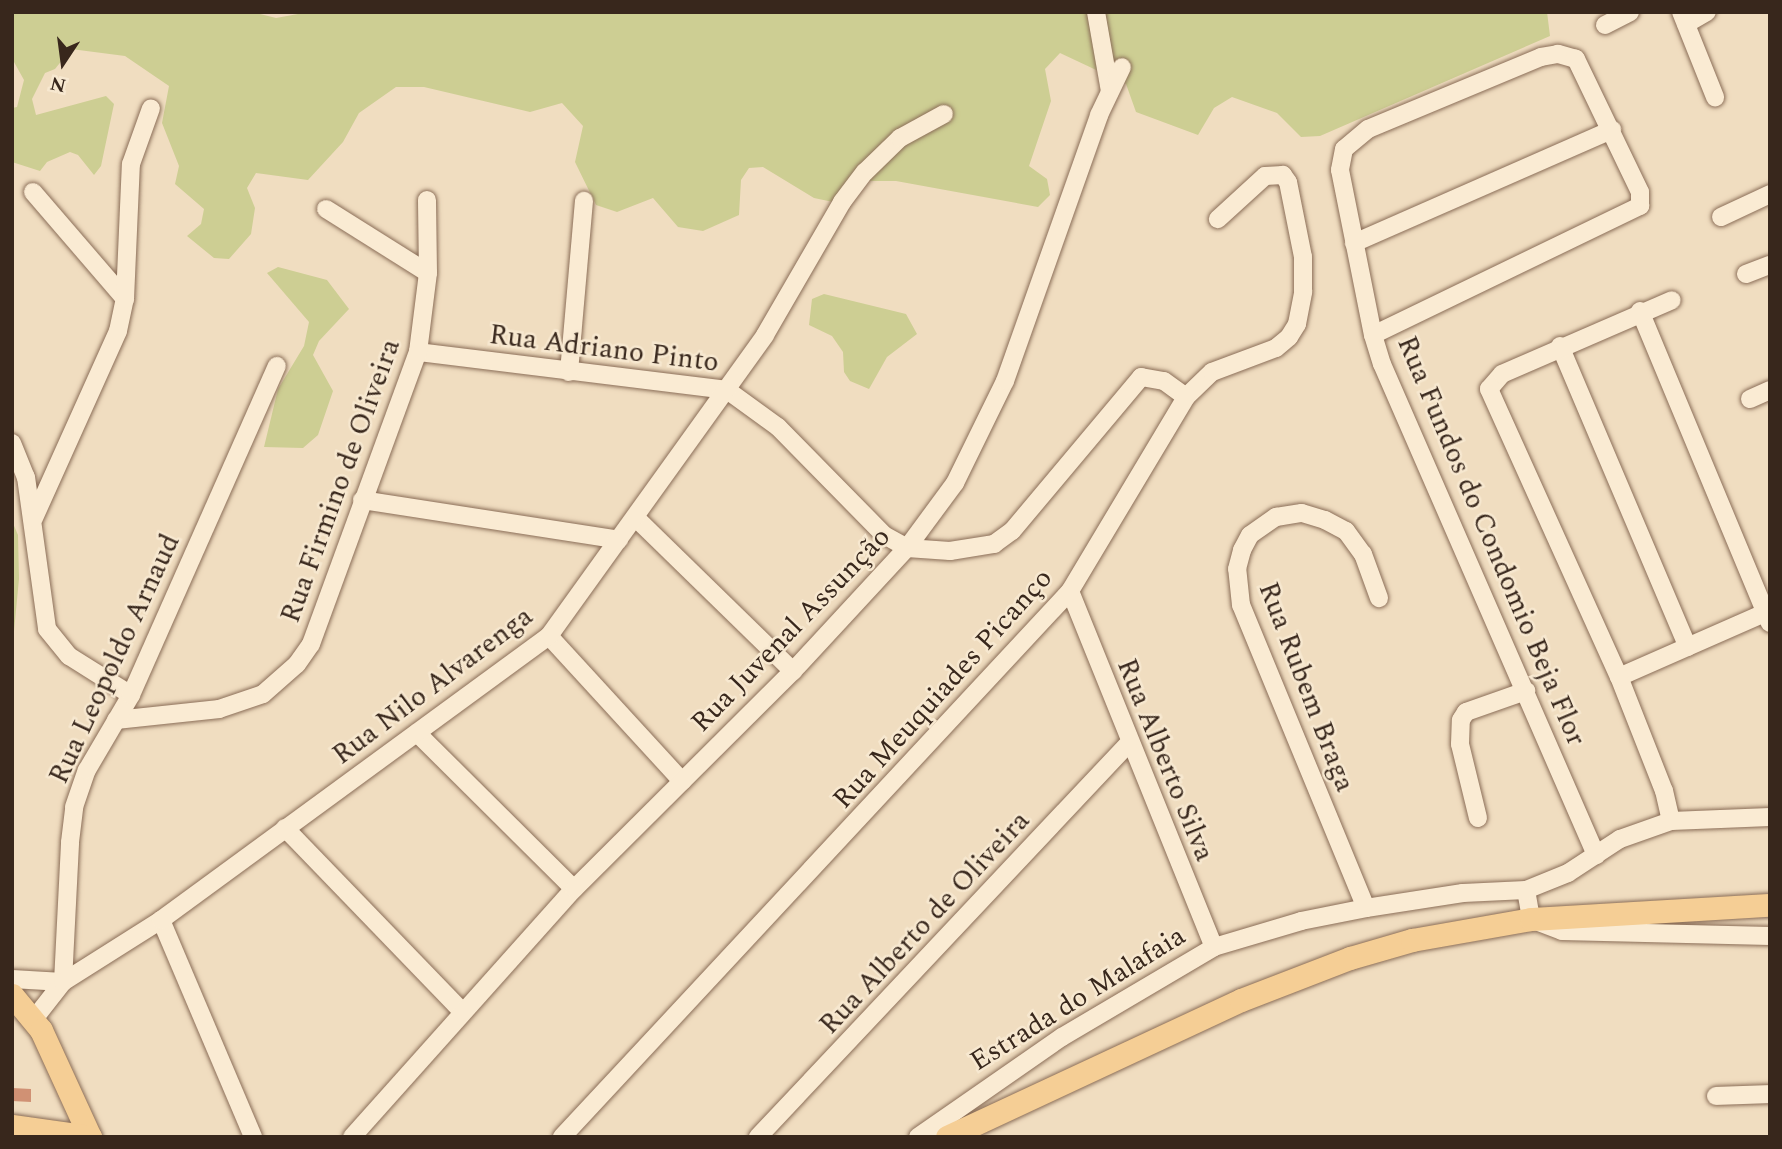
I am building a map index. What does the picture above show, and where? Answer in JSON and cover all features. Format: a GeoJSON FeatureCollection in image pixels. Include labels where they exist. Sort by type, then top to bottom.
{"type":"FeatureCollection","features":[{"type":"Feature","properties":{"kind":"main road"},"geometry":{"type":"LineString","coordinates":[[947,1137],[1178,1028],[1305,974],[1412,940],[1531,919],[1770,905]]}},
{"type":"Feature","properties":{"kind":"main road"},"geometry":{"type":"LineString","coordinates":[[12,995],[34,1019],[90,1137]]}},
{"type":"Feature","properties":{"kind":"main road"},"geometry":{"type":"LineString","coordinates":[[971,1137],[988,1119]]}},
{"type":"Feature","properties":{"kind":"main road"},"geometry":{"type":"LineString","coordinates":[[12,1126],[90,1137]]}},
{"type":"Feature","properties":{"kind":"street"},"geometry":{"type":"LineString","coordinates":[[1096,12],[1110,91]]}},
{"type":"Feature","properties":{"kind":"street"},"geometry":{"type":"LineString","coordinates":[[1605,24],[1630,12]]}},
{"type":"Feature","properties":{"kind":"street"},"geometry":{"type":"LineString","coordinates":[[1707,12],[1683,18],[1715,97]]}},
{"type":"Feature","properties":{"kind":"street","name":"Rua Fundos do Condomio Beja Flor"},"geometry":{"type":"LineString","coordinates":[[1596,855],[1382,365],[1354,243],[1341,157],[1351,140],[1368,129],[1558,54],[1569,56],[1582,66],[1612,130]]}},
{"type":"Feature","properties":{"kind":"street","name":"Rua Juvenal Assunção"},"geometry":{"type":"LineString","coordinates":[[352,1137],[461,1010],[573,888],[793,671],[907,548],[955,483],[982,434],[1110,91],[1122,67]]}},
{"type":"Feature","properties":{"kind":"street"},"geometry":{"type":"LineString","coordinates":[[34,518],[102,373],[125,299],[131,164],[151,108]]}},
{"type":"Feature","properties":{"kind":"street","name":"Rua Nilo Alvarenga"},"geometry":{"type":"LineString","coordinates":[[34,1019],[63,982],[161,920],[549,636],[727,390],[842,202],[879,155],[944,114]]}},
{"type":"Feature","properties":{"kind":"street"},"geometry":{"type":"LineString","coordinates":[[1354,243],[1612,130],[1640,192],[1637,209],[1373,335]]}},
{"type":"Feature","properties":{"kind":"street","name":"Rua Meuquiades Picanço"},"geometry":{"type":"LineString","coordinates":[[562,1137],[1070,591],[1186,397],[1212,372],[1276,348],[1289,337],[1297,324],[1303,292],[1293,192],[1283,175],[1265,176],[1218,219]]}},
{"type":"Feature","properties":{"kind":"street"},"geometry":{"type":"LineString","coordinates":[[33,192],[125,299]]}},
{"type":"Feature","properties":{"kind":"street"},"geometry":{"type":"LineString","coordinates":[[1721,217],[1770,194]]}},
{"type":"Feature","properties":{"kind":"street","name":"Rua Firmino de Oliveira"},"geometry":{"type":"LineString","coordinates":[[116,720],[219,709],[263,694],[297,664],[326,611],[362,500],[418,352],[428,273],[427,200]]}},
{"type":"Feature","properties":{"kind":"street"},"geometry":{"type":"LineString","coordinates":[[569,372],[584,201]]}},
{"type":"Feature","properties":{"kind":"street"},"geometry":{"type":"LineString","coordinates":[[326,209],[428,273]]}},
{"type":"Feature","properties":{"kind":"street"},"geometry":{"type":"LineString","coordinates":[[1746,274],[1770,265]]}},
{"type":"Feature","properties":{"kind":"street"},"geometry":{"type":"LineString","coordinates":[[1671,821],[1664,791],[1619,677],[1489,389],[1502,374],[1560,346],[1672,300]]}},
{"type":"Feature","properties":{"kind":"street"},"geometry":{"type":"LineString","coordinates":[[1619,677],[1688,647],[1768,618],[1640,312]]}},
{"type":"Feature","properties":{"kind":"street"},"geometry":{"type":"LineString","coordinates":[[1560,346],[1688,647]]}},
{"type":"Feature","properties":{"kind":"street","name":"Rua Adriano Pinto"},"geometry":{"type":"LineString","coordinates":[[418,352],[727,390],[778,427],[864,517],[907,548]]}},
{"type":"Feature","properties":{"kind":"street","name":"Rua Leopoldo Arnaud"},"geometry":{"type":"LineString","coordinates":[[63,982],[74,807],[87,770],[131,695],[277,366]]}},
{"type":"Feature","properties":{"kind":"street"},"geometry":{"type":"LineString","coordinates":[[907,548],[978,548],[1012,531],[1141,377],[1164,381],[1186,397]]}},
{"type":"Feature","properties":{"kind":"street"},"geometry":{"type":"LineString","coordinates":[[1751,399],[1770,390]]}},
{"type":"Feature","properties":{"kind":"street"},"geometry":{"type":"LineString","coordinates":[[12,443],[26,477],[34,518],[47,628],[69,656],[131,695]]}},
{"type":"Feature","properties":{"kind":"street"},"geometry":{"type":"LineString","coordinates":[[362,500],[619,541]]}},
{"type":"Feature","properties":{"kind":"street","name":"Rua Rubem Braga"},"geometry":{"type":"LineString","coordinates":[[1366,908],[1241,606],[1237,569],[1242,550],[1250,535],[1276,517],[1302,513],[1325,520],[1346,531],[1363,554],[1379,597]]}},
{"type":"Feature","properties":{"kind":"street"},"geometry":{"type":"LineString","coordinates":[[636,519],[793,671]]}},
{"type":"Feature","properties":{"kind":"street","name":"Rua Alberto Silva"},"geometry":{"type":"LineString","coordinates":[[1070,591],[1128,744],[1214,947]]}},
{"type":"Feature","properties":{"kind":"street"},"geometry":{"type":"LineString","coordinates":[[549,636],[682,781]]}},
{"type":"Feature","properties":{"kind":"street"},"geometry":{"type":"LineString","coordinates":[[1478,818],[1460,744],[1461,720],[1466,712],[1526,691]]}},
{"type":"Feature","properties":{"kind":"street"},"geometry":{"type":"LineString","coordinates":[[417,733],[573,888]]}},
{"type":"Feature","properties":{"kind":"street","name":"Rua Alberto de Oliveira"},"geometry":{"type":"LineString","coordinates":[[758,1137],[1128,744]]}},
{"type":"Feature","properties":{"kind":"street","name":"Estrada do Malafaia"},"geometry":{"type":"LineString","coordinates":[[918,1137],[1062,1037],[1214,947],[1301,921],[1366,908],[1463,894],[1525,890],[1548,883],[1620,839],[1671,821],[1770,817]]}},
{"type":"Feature","properties":{"kind":"street"},"geometry":{"type":"LineString","coordinates":[[285,828],[461,1010]]}},
{"type":"Feature","properties":{"kind":"street"},"geometry":{"type":"LineString","coordinates":[[1525,890],[1531,919],[1584,934],[1770,936]]}},
{"type":"Feature","properties":{"kind":"street"},"geometry":{"type":"LineString","coordinates":[[161,920],[253,1137]]}},
{"type":"Feature","properties":{"kind":"street"},"geometry":{"type":"LineString","coordinates":[[12,979],[63,982]]}},
{"type":"Feature","properties":{"kind":"street"},"geometry":{"type":"LineString","coordinates":[[1716,1096],[1770,1094]]}},
{"type":"Feature","properties":{"kind":"green space"},"geometry":{"type":"Polygon","coordinates":[[[12,12],[252,12],[276,18],[309,12],[1547,12],[1550,36],[1320,136],[1301,137],[1277,113],[1232,97],[1214,108],[1198,135],[1136,112],[1126,84],[1060,53],[1045,69],[1051,101],[1029,166],[1047,179],[1050,195],[1038,207],[896,181],[855,181],[833,202],[814,198],[763,167],[749,168],[741,180],[739,215],[703,231],[678,227],[653,198],[617,212],[596,205],[575,162],[583,126],[562,103],[530,112],[424,87],[396,87],[359,113],[343,142],[308,180],[256,173],[247,188],[255,208],[251,234],[229,259],[214,258],[187,236],[201,224],[204,209],[175,184],[179,166],[162,123],[169,86],[125,56],[71,49],[55,69],[45,73],[32,99],[36,115],[106,96],[114,104],[101,166],[94,175],[78,155],[70,152],[47,162],[40,171],[12,162],[12,108],[17,107],[24,80],[14,62],[12,12]]]}},
{"type":"Feature","properties":{"kind":"green space"},"geometry":{"type":"Polygon","coordinates":[[[278,267],[327,280],[349,309],[319,341],[313,355],[333,391],[318,435],[303,448],[264,447],[278,389],[304,346],[309,322],[267,273],[278,267]]]}},
{"type":"Feature","properties":{"kind":"green space"},"geometry":{"type":"Polygon","coordinates":[[[824,294],[906,314],[917,334],[887,357],[869,389],[850,381],[844,372],[843,352],[832,336],[809,325],[812,299],[824,294]]]}},
{"type":"Feature","properties":{"kind":"green space"},"geometry":{"type":"Polygon","coordinates":[[[12,521],[18,535],[19,579],[12,652],[12,521]]]}},
{"type":"Feature","properties":{"kind":"building"},"geometry":{"type":"Polygon","coordinates":[[[12,1088],[31,1089],[31,1102],[12,1101],[12,1088]]]}}]}
